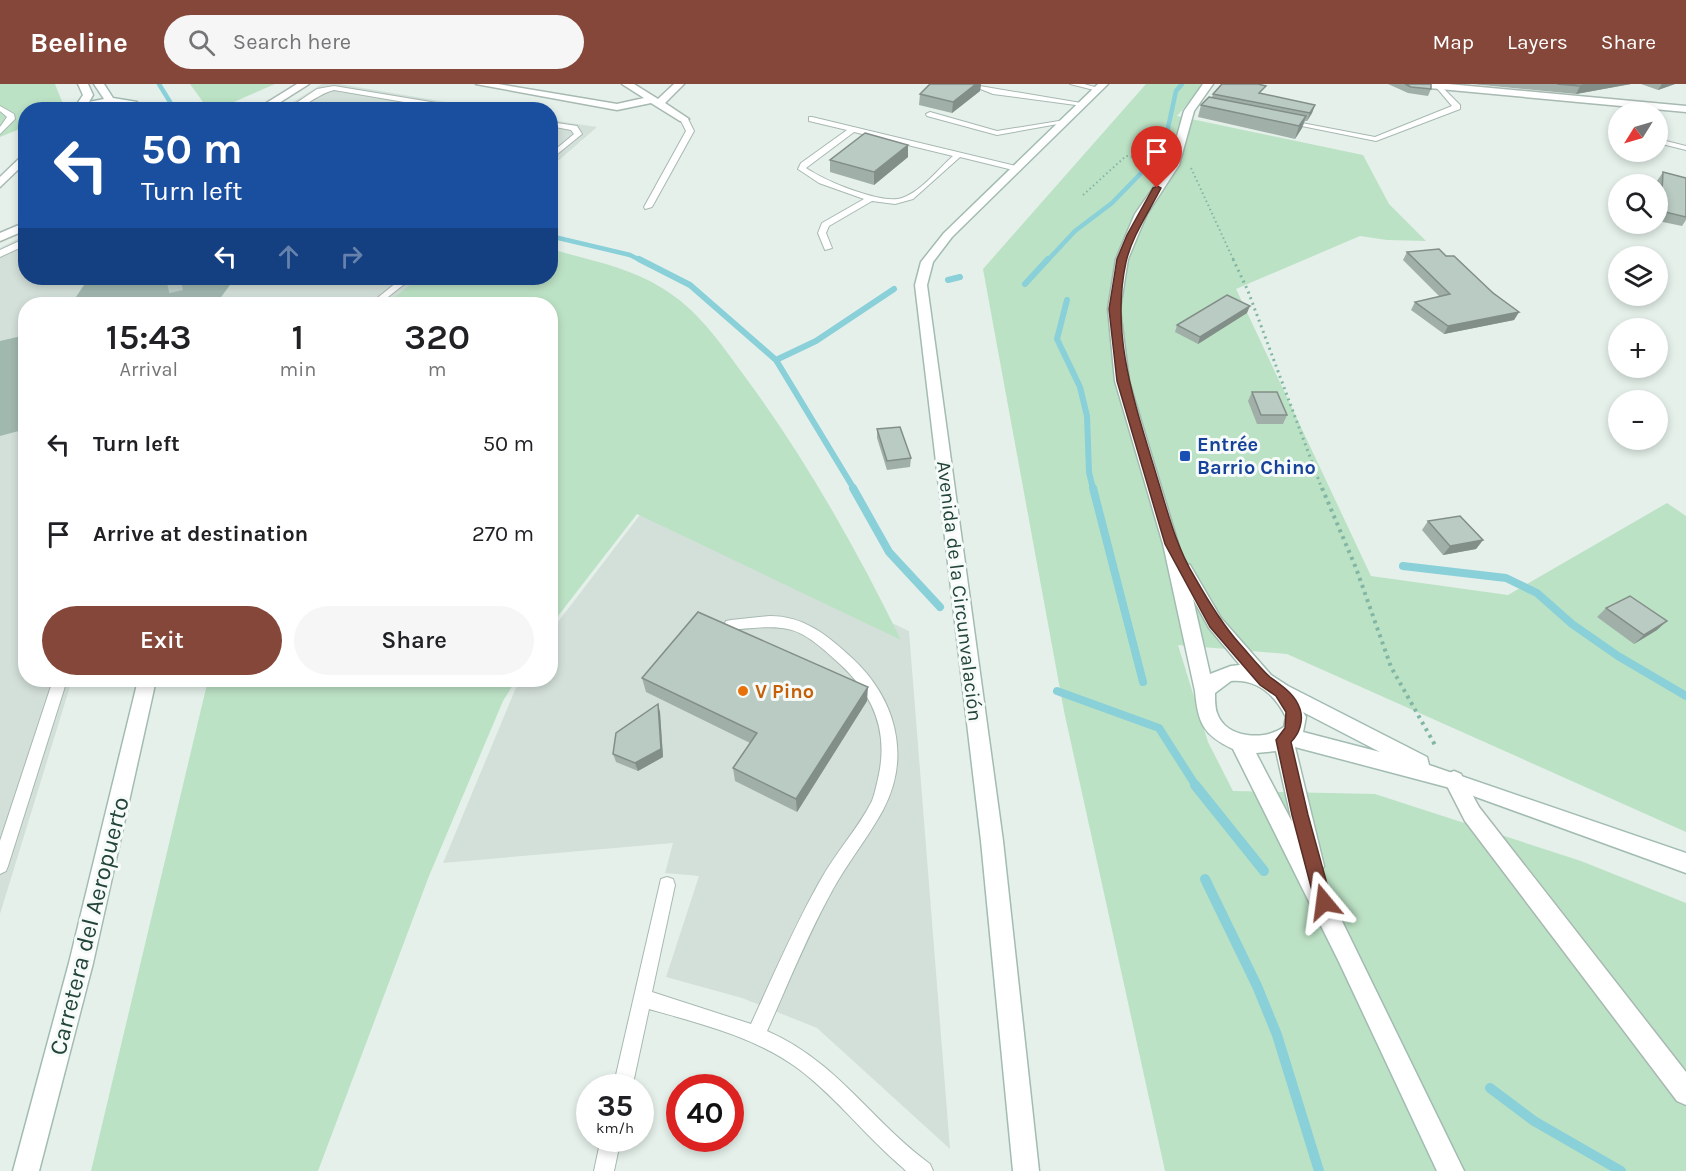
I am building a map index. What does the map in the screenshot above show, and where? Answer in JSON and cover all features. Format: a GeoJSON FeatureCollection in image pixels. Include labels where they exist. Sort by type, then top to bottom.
{"type":"FeatureCollection","features":[{"type":"Feature","properties":{"kind":"street"},"geometry":{"type":"LineString","coordinates":[[83,84],[88,96],[84,102]]}},
{"type":"Feature","properties":{"kind":"street"},"geometry":{"type":"LineString","coordinates":[[99,84],[110,101]]}},
{"type":"Feature","properties":{"kind":"street"},"geometry":{"type":"LineString","coordinates":[[274,102],[304,84]]}},
{"type":"Feature","properties":{"kind":"street"},"geometry":{"type":"LineString","coordinates":[[481,84],[617,108],[654,102],[679,84]]}},
{"type":"Feature","properties":{"kind":"street"},"geometry":{"type":"LineString","coordinates":[[627,84],[684,119]]}},
{"type":"Feature","properties":{"kind":"street"},"geometry":{"type":"LineString","coordinates":[[1208,84],[1131,235],[1122,259],[1114,309],[1122,381],[1171,544],[1205,691],[1203,701],[1206,714],[1214,725],[1240,743],[1266,747],[1286,739],[1454,780],[1686,863]]}},
{"type":"Feature","properties":{"kind":"street"},"geometry":{"type":"LineString","coordinates":[[1418,84],[1686,109]]}},
{"type":"Feature","properties":{"kind":"street","name":"Avenida de la Circunvalación"},"geometry":{"type":"LineString","coordinates":[[1026,1171],[992,841],[921,285],[927,262],[936,248],[1101,87]]}},
{"type":"Feature","properties":{"kind":"street"},"geometry":{"type":"LineString","coordinates":[[106,102],[128,102]]}},
{"type":"Feature","properties":{"kind":"street"},"geometry":{"type":"LineString","coordinates":[[0,184],[18,164]]}},
{"type":"Feature","properties":{"kind":"street"},"geometry":{"type":"LineString","coordinates":[[0,237],[18,229]]}},
{"type":"Feature","properties":{"kind":"street"},"geometry":{"type":"LineString","coordinates":[[1171,544],[1215,623],[1294,711],[1295,721],[1286,739],[1300,815],[1329,911]]}},
{"type":"Feature","properties":{"kind":"street"},"geometry":{"type":"LineString","coordinates":[[1205,691],[1222,676],[1244,674],[1273,686],[1454,780],[1472,814],[1686,1092]]}},
{"type":"Feature","properties":{"kind":"street","name":"Carretera del Aeropuerto"},"geometry":{"type":"LineString","coordinates":[[27,1171],[81,963],[145,687]]}},
{"type":"Feature","properties":{"kind":"street"},"geometry":{"type":"LineString","coordinates":[[1240,743],[1329,911],[1392,1040],[1451,1171]]}},
{"type":"Feature","properties":{"kind":"lane"},"geometry":{"type":"LineString","coordinates":[[972,84],[993,92],[1083,104]]}},
{"type":"Feature","properties":{"kind":"lane"},"geometry":{"type":"LineString","coordinates":[[1074,84],[1101,87]]}},
{"type":"Feature","properties":{"kind":"lane"},"geometry":{"type":"LineString","coordinates":[[1276,120],[1376,139],[1457,107],[1440,87]]}},
{"type":"Feature","properties":{"kind":"lane"},"geometry":{"type":"LineString","coordinates":[[302,102],[320,91],[334,88],[419,102]]}},
{"type":"Feature","properties":{"kind":"lane"},"geometry":{"type":"LineString","coordinates":[[0,108],[11,116],[11,119],[0,132]]}},
{"type":"Feature","properties":{"kind":"lane"},"geometry":{"type":"LineString","coordinates":[[930,114],[997,133],[1065,122]]}},
{"type":"Feature","properties":{"kind":"lane"},"geometry":{"type":"LineString","coordinates":[[648,207],[690,131],[684,119]]}},
{"type":"Feature","properties":{"kind":"lane"},"geometry":{"type":"LineString","coordinates":[[812,119],[1017,169]]}},
{"type":"Feature","properties":{"kind":"lane"},"geometry":{"type":"LineString","coordinates":[[558,125],[574,128],[578,134],[558,151]]}},
{"type":"Feature","properties":{"kind":"lane"},"geometry":{"type":"LineString","coordinates":[[853,129],[804,165],[802,169],[827,183],[894,202],[908,198],[958,154]]}},
{"type":"Feature","properties":{"kind":"lane"},"geometry":{"type":"LineString","coordinates":[[1668,144],[1686,148]]}},
{"type":"Feature","properties":{"kind":"lane"},"geometry":{"type":"LineString","coordinates":[[828,248],[822,233],[825,225],[873,197]]}},
{"type":"Feature","properties":{"kind":"lane"},"geometry":{"type":"LineString","coordinates":[[0,254],[18,245]]}},
{"type":"Feature","properties":{"kind":"lane"},"geometry":{"type":"LineString","coordinates":[[383,297],[398,285]]}},
{"type":"Feature","properties":{"kind":"lane"},"geometry":{"type":"LineString","coordinates":[[731,625],[778,620],[795,621],[809,629],[862,674],[879,697],[889,722],[891,747],[878,804],[825,888],[755,1035]]}},
{"type":"Feature","properties":{"kind":"lane"},"geometry":{"type":"LineString","coordinates":[[0,866],[58,687]]}},
{"type":"Feature","properties":{"kind":"lane"},"geometry":{"type":"LineString","coordinates":[[625,1074],[667,885]]}},
{"type":"Feature","properties":{"kind":"lane"},"geometry":{"type":"LineString","coordinates":[[642,998],[718,1020],[755,1035],[798,1057],[825,1078],[923,1171]]}},
{"type":"Feature","properties":{"kind":"lane"},"geometry":{"type":"LineString","coordinates":[[604,1171],[608,1152]]}},
{"type":"Feature","properties":{"kind":"path"},"geometry":{"type":"LineString","coordinates":[[1083,195],[1126,156],[1193,169],[1248,291],[1335,523],[1356,568],[1391,667],[1454,780]]}},
{"type":"Feature","properties":{"kind":"shaded area"},"geometry":{"type":"Polygon","coordinates":[[[322,84],[339,84],[446,102],[293,102],[322,84]]]}},
{"type":"Feature","properties":{"kind":"shaded area"},"geometry":{"type":"Polygon","coordinates":[[[558,121],[597,127],[558,161],[558,121]]]}},
{"type":"Feature","properties":{"kind":"shaded area"},"geometry":{"type":"Polygon","coordinates":[[[18,239],[18,285],[409,285],[395,297],[18,297],[18,687],[70,687],[0,914],[0,248],[18,239]]]}},
{"type":"Feature","properties":{"kind":"shaded area"},"geometry":{"type":"Polygon","coordinates":[[[646,507],[909,631],[950,1149],[817,1028],[742,998],[666,977],[699,876],[665,873],[673,843],[443,863],[517,687],[558,687],[558,622],[646,507]]]}},
{"type":"Feature","properties":{"kind":"green space"},"geometry":{"type":"Polygon","coordinates":[[[0,84],[55,84],[62,102],[18,102],[18,130],[0,137],[0,84]]]}},
{"type":"Feature","properties":{"kind":"green space"},"geometry":{"type":"Polygon","coordinates":[[[190,84],[275,84],[234,102],[203,102],[190,84]]]}},
{"type":"Feature","properties":{"kind":"green space"},"geometry":{"type":"Polygon","coordinates":[[[1146,84],[1214,84],[1189,102],[1177,116],[1363,155],[1389,204],[1426,241],[1387,240],[1360,236],[1236,289],[1371,576],[1508,595],[1667,503],[1686,516],[1686,832],[1287,654],[1178,645],[1208,742],[1233,791],[1375,794],[1581,861],[1686,903],[1686,1171],[1165,1171],[1064,711],[983,269],[1146,84]]]}},
{"type":"Feature","properties":{"kind":"green space"},"geometry":{"type":"Polygon","coordinates":[[[558,251],[636,275],[674,296],[707,326],[787,437],[847,537],[901,640],[637,514],[558,616],[558,297],[395,297],[409,285],[558,285],[558,251]]]}},
{"type":"Feature","properties":{"kind":"green space"},"geometry":{"type":"Polygon","coordinates":[[[206,687],[512,687],[503,701],[429,876],[318,1171],[91,1171],[206,687]]]}},
{"type":"Feature","properties":{"kind":"building"},"geometry":{"type":"Polygon","coordinates":[[[930,84],[976,84],[953,102],[920,94],[930,84]]]}},
{"type":"Feature","properties":{"kind":"building"},"geometry":{"type":"Polygon","coordinates":[[[1222,84],[1258,84],[1266,86],[1259,93],[1315,105],[1310,113],[1213,94],[1222,84]]]}},
{"type":"Feature","properties":{"kind":"building"},"geometry":{"type":"Polygon","coordinates":[[[1405,84],[1431,84],[1431,89],[1411,87],[1405,84]]]}},
{"type":"Feature","properties":{"kind":"building"},"geometry":{"type":"Polygon","coordinates":[[[1557,84],[1592,84],[1580,86],[1557,84]]]}},
{"type":"Feature","properties":{"kind":"building"},"geometry":{"type":"Polygon","coordinates":[[[1209,97],[1306,116],[1299,126],[1201,105],[1209,97]]]}},
{"type":"Feature","properties":{"kind":"building"},"geometry":{"type":"Polygon","coordinates":[[[865,133],[908,145],[874,172],[830,160],[865,133]]]}},
{"type":"Feature","properties":{"kind":"building"},"geometry":{"type":"Polygon","coordinates":[[[1663,172],[1686,178],[1686,217],[1668,213],[1668,174],[1663,174],[1663,172]]]}},
{"type":"Feature","properties":{"kind":"building"},"geometry":{"type":"Polygon","coordinates":[[[1439,249],[1446,256],[1454,256],[1493,293],[1519,312],[1448,326],[1415,302],[1450,294],[1407,252],[1439,249]]]}},
{"type":"Feature","properties":{"kind":"building"},"geometry":{"type":"Polygon","coordinates":[[[1227,295],[1250,306],[1200,337],[1177,325],[1227,295]]]}},
{"type":"Feature","properties":{"kind":"building"},"geometry":{"type":"Polygon","coordinates":[[[1252,392],[1277,392],[1287,415],[1261,415],[1252,392]]]}},
{"type":"Feature","properties":{"kind":"building"},"geometry":{"type":"Polygon","coordinates":[[[900,427],[911,458],[887,461],[877,429],[900,427]]]}},
{"type":"Feature","properties":{"kind":"building"},"geometry":{"type":"Polygon","coordinates":[[[1460,516],[1483,540],[1450,546],[1428,521],[1460,516]]]}},
{"type":"Feature","properties":{"kind":"building"},"geometry":{"type":"Polygon","coordinates":[[[1630,596],[1667,621],[1644,635],[1606,608],[1630,596]]]}},
{"type":"Feature","properties":{"kind":"building"},"geometry":{"type":"Polygon","coordinates":[[[698,612],[868,687],[796,799],[733,768],[757,733],[642,678],[698,612]]]}},
{"type":"Feature","properties":{"kind":"building"},"geometry":{"type":"Polygon","coordinates":[[[658,704],[661,749],[635,763],[613,754],[616,733],[658,704]]]}},
{"type":"Feature","properties":{"kind":"waterway"},"geometry":{"type":"LineString","coordinates":[[159,84],[170,102]]}},
{"type":"Feature","properties":{"kind":"waterway"},"geometry":{"type":"LineString","coordinates":[[1156,156],[1166,137],[1176,91],[1182,84]]}},
{"type":"Feature","properties":{"kind":"waterway"},"geometry":{"type":"LineString","coordinates":[[1047,261],[1075,231],[1112,203],[1149,165]]}},
{"type":"Feature","properties":{"kind":"waterway"},"geometry":{"type":"LineString","coordinates":[[558,238],[630,255],[642,261]]}},
{"type":"Feature","properties":{"kind":"waterway"},"geometry":{"type":"LineString","coordinates":[[639,259],[690,285],[776,360]]}},
{"type":"Feature","properties":{"kind":"waterway"},"geometry":{"type":"LineString","coordinates":[[1025,284],[1048,259]]}},
{"type":"Feature","properties":{"kind":"waterway"},"geometry":{"type":"LineString","coordinates":[[948,280],[960,277]]}},
{"type":"Feature","properties":{"kind":"waterway"},"geometry":{"type":"LineString","coordinates":[[776,360],[816,341],[894,289]]}},
{"type":"Feature","properties":{"kind":"waterway"},"geometry":{"type":"LineString","coordinates":[[1067,300],[1057,339],[1080,387],[1087,416],[1089,472],[1093,489]]}},
{"type":"Feature","properties":{"kind":"waterway"},"geometry":{"type":"LineString","coordinates":[[776,360],[854,489]]}},
{"type":"Feature","properties":{"kind":"waterway"},"geometry":{"type":"LineString","coordinates":[[853,488],[889,552],[940,607]]}},
{"type":"Feature","properties":{"kind":"waterway"},"geometry":{"type":"LineString","coordinates":[[1093,488],[1143,682]]}},
{"type":"Feature","properties":{"kind":"waterway"},"geometry":{"type":"LineString","coordinates":[[1403,566],[1506,578],[1537,593],[1572,624],[1618,656],[1686,696]]}},
{"type":"Feature","properties":{"kind":"waterway"},"geometry":{"type":"LineString","coordinates":[[1057,691],[1159,728],[1196,786]]}},
{"type":"Feature","properties":{"kind":"waterway"},"geometry":{"type":"LineString","coordinates":[[1195,785],[1264,871]]}},
{"type":"Feature","properties":{"kind":"waterway"},"geometry":{"type":"LineString","coordinates":[[1205,879],[1257,986],[1277,1035],[1319,1171]]}},
{"type":"Feature","properties":{"kind":"waterway"},"geometry":{"type":"LineString","coordinates":[[1490,1088],[1534,1121],[1621,1171]]}},
{"type":"Feature","properties":{"kind":"taxiway"},"geometry":{"type":"LineString","coordinates":[[103,297],[111,285]]}},
{"type":"Feature","properties":{"kind":"runway"},"geometry":{"type":"LineString","coordinates":[[144,297],[163,285]]}},
{"type":"Feature","properties":{"kind":"runway"},"geometry":{"type":"LineString","coordinates":[[0,393],[18,381]]}},
{"type":"Feature","properties":{"kind":"tunnel"},"geometry":{"type":"LineString","coordinates":[[175,285],[177,297]]}},
{"type":"Feature","properties":{"kind":"place","name":"Entrée Barrio Chino"},"geometry":{"type":"Point","coordinates":[1185,456]}},
{"type":"Feature","properties":{"kind":"place","name":"V Pino"},"geometry":{"type":"Point","coordinates":[743,691]}},
{"type":"Feature","properties":{"kind":"route"},"geometry":{"type":"LineString","coordinates":[[1157,188],[1131,235],[1118,278],[1114,309],[1122,381],[1171,544],[1187,576],[1215,623],[1234,647],[1265,681],[1281,692],[1294,711],[1293,731],[1283,740],[1300,815],[1324,902]]}}]}
